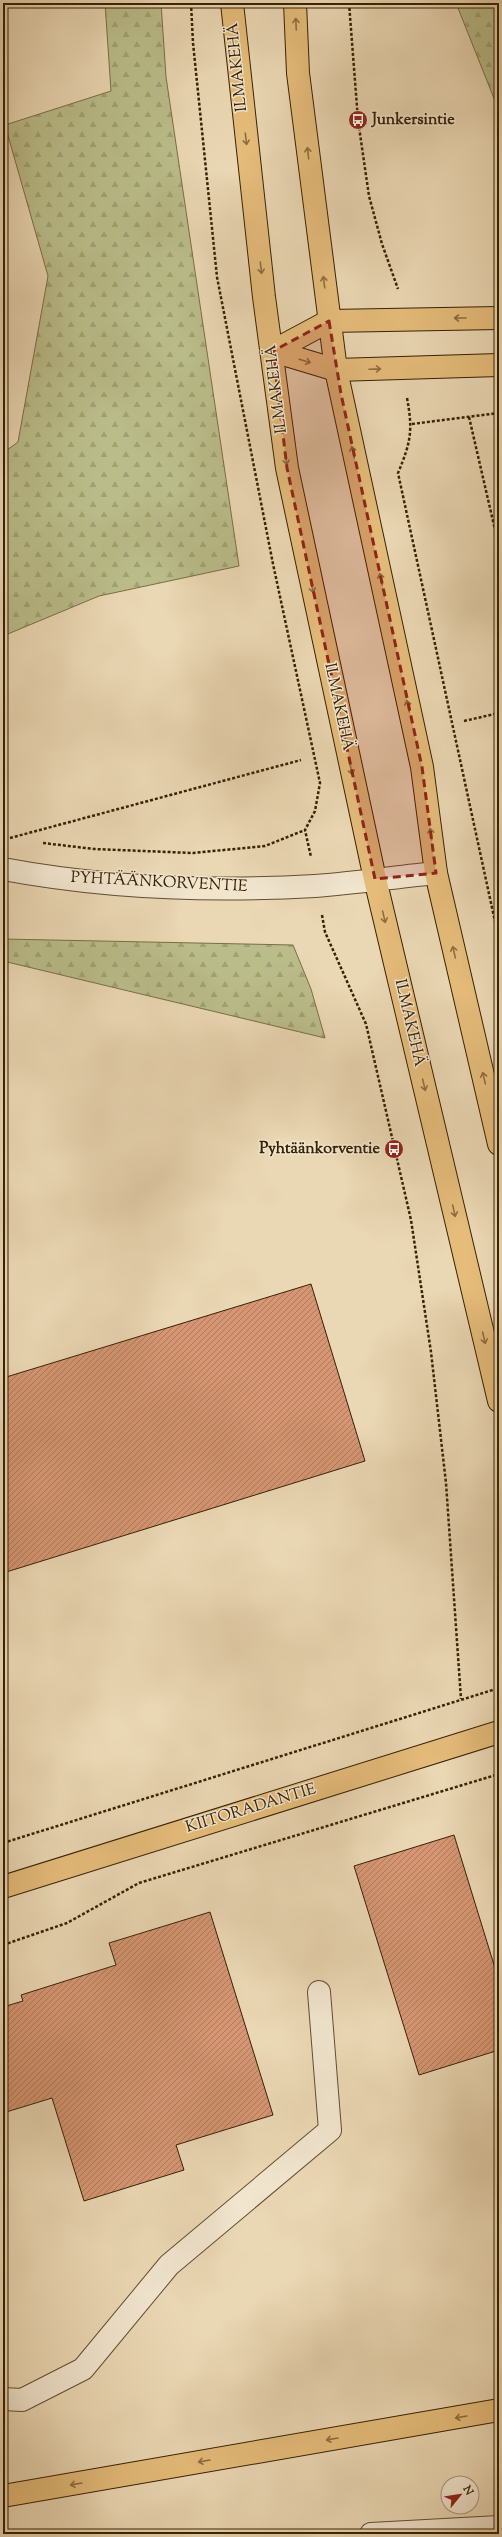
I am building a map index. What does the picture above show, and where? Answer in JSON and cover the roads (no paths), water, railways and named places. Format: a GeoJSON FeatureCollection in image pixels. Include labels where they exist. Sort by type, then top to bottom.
{"type":"FeatureCollection","features":[{"type":"Feature","properties":{"kind":"main road","name":"ILMAKEHÄ"},"geometry":{"type":"LineString","coordinates":[[232,3],[264,297],[273,351],[286,468],[375,879],[499,1401]]}},
{"type":"Feature","properties":{"kind":"main road"},"geometry":{"type":"LineString","coordinates":[[294,3],[298,73],[336,370],[422,767],[436,873],[499,1144]]}},
{"type":"Feature","properties":{"kind":"main road"},"geometry":{"type":"LineString","coordinates":[[273,351],[329,321],[400,318],[499,318]]}},
{"type":"Feature","properties":{"kind":"main road"},"geometry":{"type":"LineString","coordinates":[[273,351],[336,370],[499,365]]}},
{"type":"Feature","properties":{"kind":"main road","name":"KIITORADANTIE"},"geometry":{"type":"LineString","coordinates":[[3,1887],[499,1732]]}},
{"type":"Feature","properties":{"kind":"main road"},"geometry":{"type":"LineString","coordinates":[[3,2496],[499,2410]]}},
{"type":"Feature","properties":{"kind":"street","name":"PYHTÄÄNKORVENTIE"},"geometry":{"type":"LineString","coordinates":[[3,869],[49,877],[195,888],[317,886],[436,873]]}},
{"type":"Feature","properties":{"kind":"street"},"geometry":{"type":"LineString","coordinates":[[3,2399],[22,2400],[83,2369],[169,2265],[330,2130],[319,1992]]}},
{"type":"Feature","properties":{"kind":"street"},"geometry":{"type":"LineString","coordinates":[[371,2534],[499,2527]]}},
{"type":"Feature","properties":{"kind":"place","name":"Junkersintie"},"geometry":{"type":"Point","coordinates":[358,120]}},
{"type":"Feature","properties":{"kind":"place","name":"Pyhtäänkorventie"},"geometry":{"type":"Point","coordinates":[394,1149]}}]}
